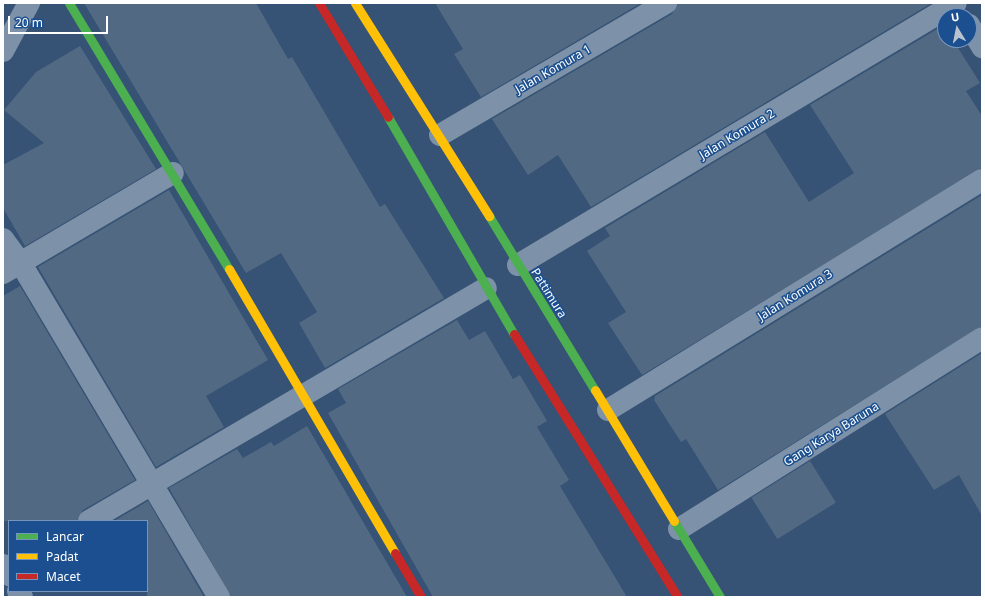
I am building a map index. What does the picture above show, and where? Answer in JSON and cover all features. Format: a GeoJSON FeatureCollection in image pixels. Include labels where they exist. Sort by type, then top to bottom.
{"type":"FeatureCollection","features":[{"type":"Feature","properties":{"kind":"main road"},"geometry":{"type":"LineString","coordinates":[[69,3],[173,173],[421,597]]}},
{"type":"Feature","properties":{"kind":"main road"},"geometry":{"type":"LineString","coordinates":[[319,3],[438,201],[486,288],[678,597]]}},
{"type":"Feature","properties":{"kind":"main road","name":"Pattimura"},"geometry":{"type":"LineString","coordinates":[[355,3],[440,135],[720,597]]}},
{"type":"Feature","properties":{"kind":"street"},"geometry":{"type":"LineString","coordinates":[[3,51],[29,3]]}},
{"type":"Feature","properties":{"kind":"street","name":"Jalan Komura 1"},"geometry":{"type":"LineString","coordinates":[[440,135],[666,3]]}},
{"type":"Feature","properties":{"kind":"street","name":"Jalan Komura 2"},"geometry":{"type":"LineString","coordinates":[[518,265],[956,3]]}},
{"type":"Feature","properties":{"kind":"street"},"geometry":{"type":"LineString","coordinates":[[12,268],[173,173]]}},
{"type":"Feature","properties":{"kind":"street","name":"Jalan Komura 3"},"geometry":{"type":"LineString","coordinates":[[608,410],[982,180]]}},
{"type":"Feature","properties":{"kind":"street"},"geometry":{"type":"LineString","coordinates":[[3,238],[12,268],[152,486],[219,597]]}},
{"type":"Feature","properties":{"kind":"street"},"geometry":{"type":"LineString","coordinates":[[91,520],[152,486],[301,394],[486,288]]}},
{"type":"Feature","properties":{"kind":"street","name":"Gang Karya Baruna"},"geometry":{"type":"LineString","coordinates":[[679,529],[982,338]]}},
{"type":"Feature","properties":{"kind":"building"},"geometry":{"type":"Polygon","coordinates":[[[84,3],[256,3],[288,59],[292,57],[380,207],[385,204],[444,298],[325,368],[299,323],[317,312],[281,253],[246,273],[84,3]]]}},
{"type":"Feature","properties":{"kind":"building"},"geometry":{"type":"Polygon","coordinates":[[[435,3],[641,3],[481,97],[454,54],[463,49],[435,3]]]}},
{"type":"Feature","properties":{"kind":"building"},"geometry":{"type":"Polygon","coordinates":[[[678,3],[930,4],[591,207],[558,155],[528,175],[492,119],[672,14],[678,3]]]}},
{"type":"Feature","properties":{"kind":"building"},"geometry":{"type":"Polygon","coordinates":[[[937,29],[937,48],[958,48],[980,83],[966,91],[982,116],[982,168],[642,375],[608,323],[626,312],[587,251],[610,236],[605,228],[765,132],[809,202],[854,173],[810,105],[937,29]]]}},
{"type":"Feature","properties":{"kind":"building"},"geometry":{"type":"Polygon","coordinates":[[[80,46],[156,169],[25,246],[3,208],[3,165],[44,143],[4,110],[36,72],[80,46]]]}},
{"type":"Feature","properties":{"kind":"building"},"geometry":{"type":"Polygon","coordinates":[[[169,190],[268,360],[206,396],[224,427],[156,467],[38,267],[169,190]]]}},
{"type":"Feature","properties":{"kind":"building"},"geometry":{"type":"Polygon","coordinates":[[[982,195],[982,326],[718,490],[686,439],[681,442],[654,400],[655,396],[982,195]]]}},
{"type":"Feature","properties":{"kind":"building"},"geometry":{"type":"Polygon","coordinates":[[[20,286],[135,480],[83,510],[78,520],[3,521],[3,296],[20,286]]]}},
{"type":"Feature","properties":{"kind":"building"},"geometry":{"type":"Polygon","coordinates":[[[457,320],[469,340],[485,331],[513,379],[520,375],[547,421],[537,427],[569,480],[560,486],[627,597],[433,597],[328,413],[346,403],[338,389],[457,320]]]}},
{"type":"Feature","properties":{"kind":"building"},"geometry":{"type":"Polygon","coordinates":[[[982,353],[982,516],[959,475],[934,490],[885,414],[982,353]]]}},
{"type":"Feature","properties":{"kind":"building"},"geometry":{"type":"Polygon","coordinates":[[[307,426],[407,597],[231,597],[169,488],[237,449],[243,458],[271,442],[274,446],[307,426]]]}},
{"type":"Feature","properties":{"kind":"building"},"geometry":{"type":"Polygon","coordinates":[[[810,461],[836,503],[777,539],[751,498],[810,461]]]}},
{"type":"Feature","properties":{"kind":"building"},"geometry":{"type":"Polygon","coordinates":[[[148,501],[204,597],[147,597],[148,520],[116,520],[148,501]]]}},
{"type":"Feature","properties":{"kind":"traffic: fast"},"geometry":{"type":"LineString","coordinates":[[69,3],[229,269]]}},
{"type":"Feature","properties":{"kind":"traffic: fast"},"geometry":{"type":"LineString","coordinates":[[388,117],[514,334]]}},
{"type":"Feature","properties":{"kind":"traffic: fast"},"geometry":{"type":"LineString","coordinates":[[489,216],[595,390]]}},
{"type":"Feature","properties":{"kind":"traffic: fast"},"geometry":{"type":"LineString","coordinates":[[674,521],[720,597]]}},
{"type":"Feature","properties":{"kind":"traffic: slow"},"geometry":{"type":"LineString","coordinates":[[355,3],[489,216]]}},
{"type":"Feature","properties":{"kind":"traffic: slow"},"geometry":{"type":"LineString","coordinates":[[229,269],[395,553]]}},
{"type":"Feature","properties":{"kind":"traffic: slow"},"geometry":{"type":"LineString","coordinates":[[595,390],[674,521]]}},
{"type":"Feature","properties":{"kind":"traffic: jam"},"geometry":{"type":"LineString","coordinates":[[319,3],[388,117]]}},
{"type":"Feature","properties":{"kind":"traffic: jam"},"geometry":{"type":"LineString","coordinates":[[514,334],[678,597]]}},
{"type":"Feature","properties":{"kind":"traffic: jam"},"geometry":{"type":"LineString","coordinates":[[395,553],[421,597]]}}]}
